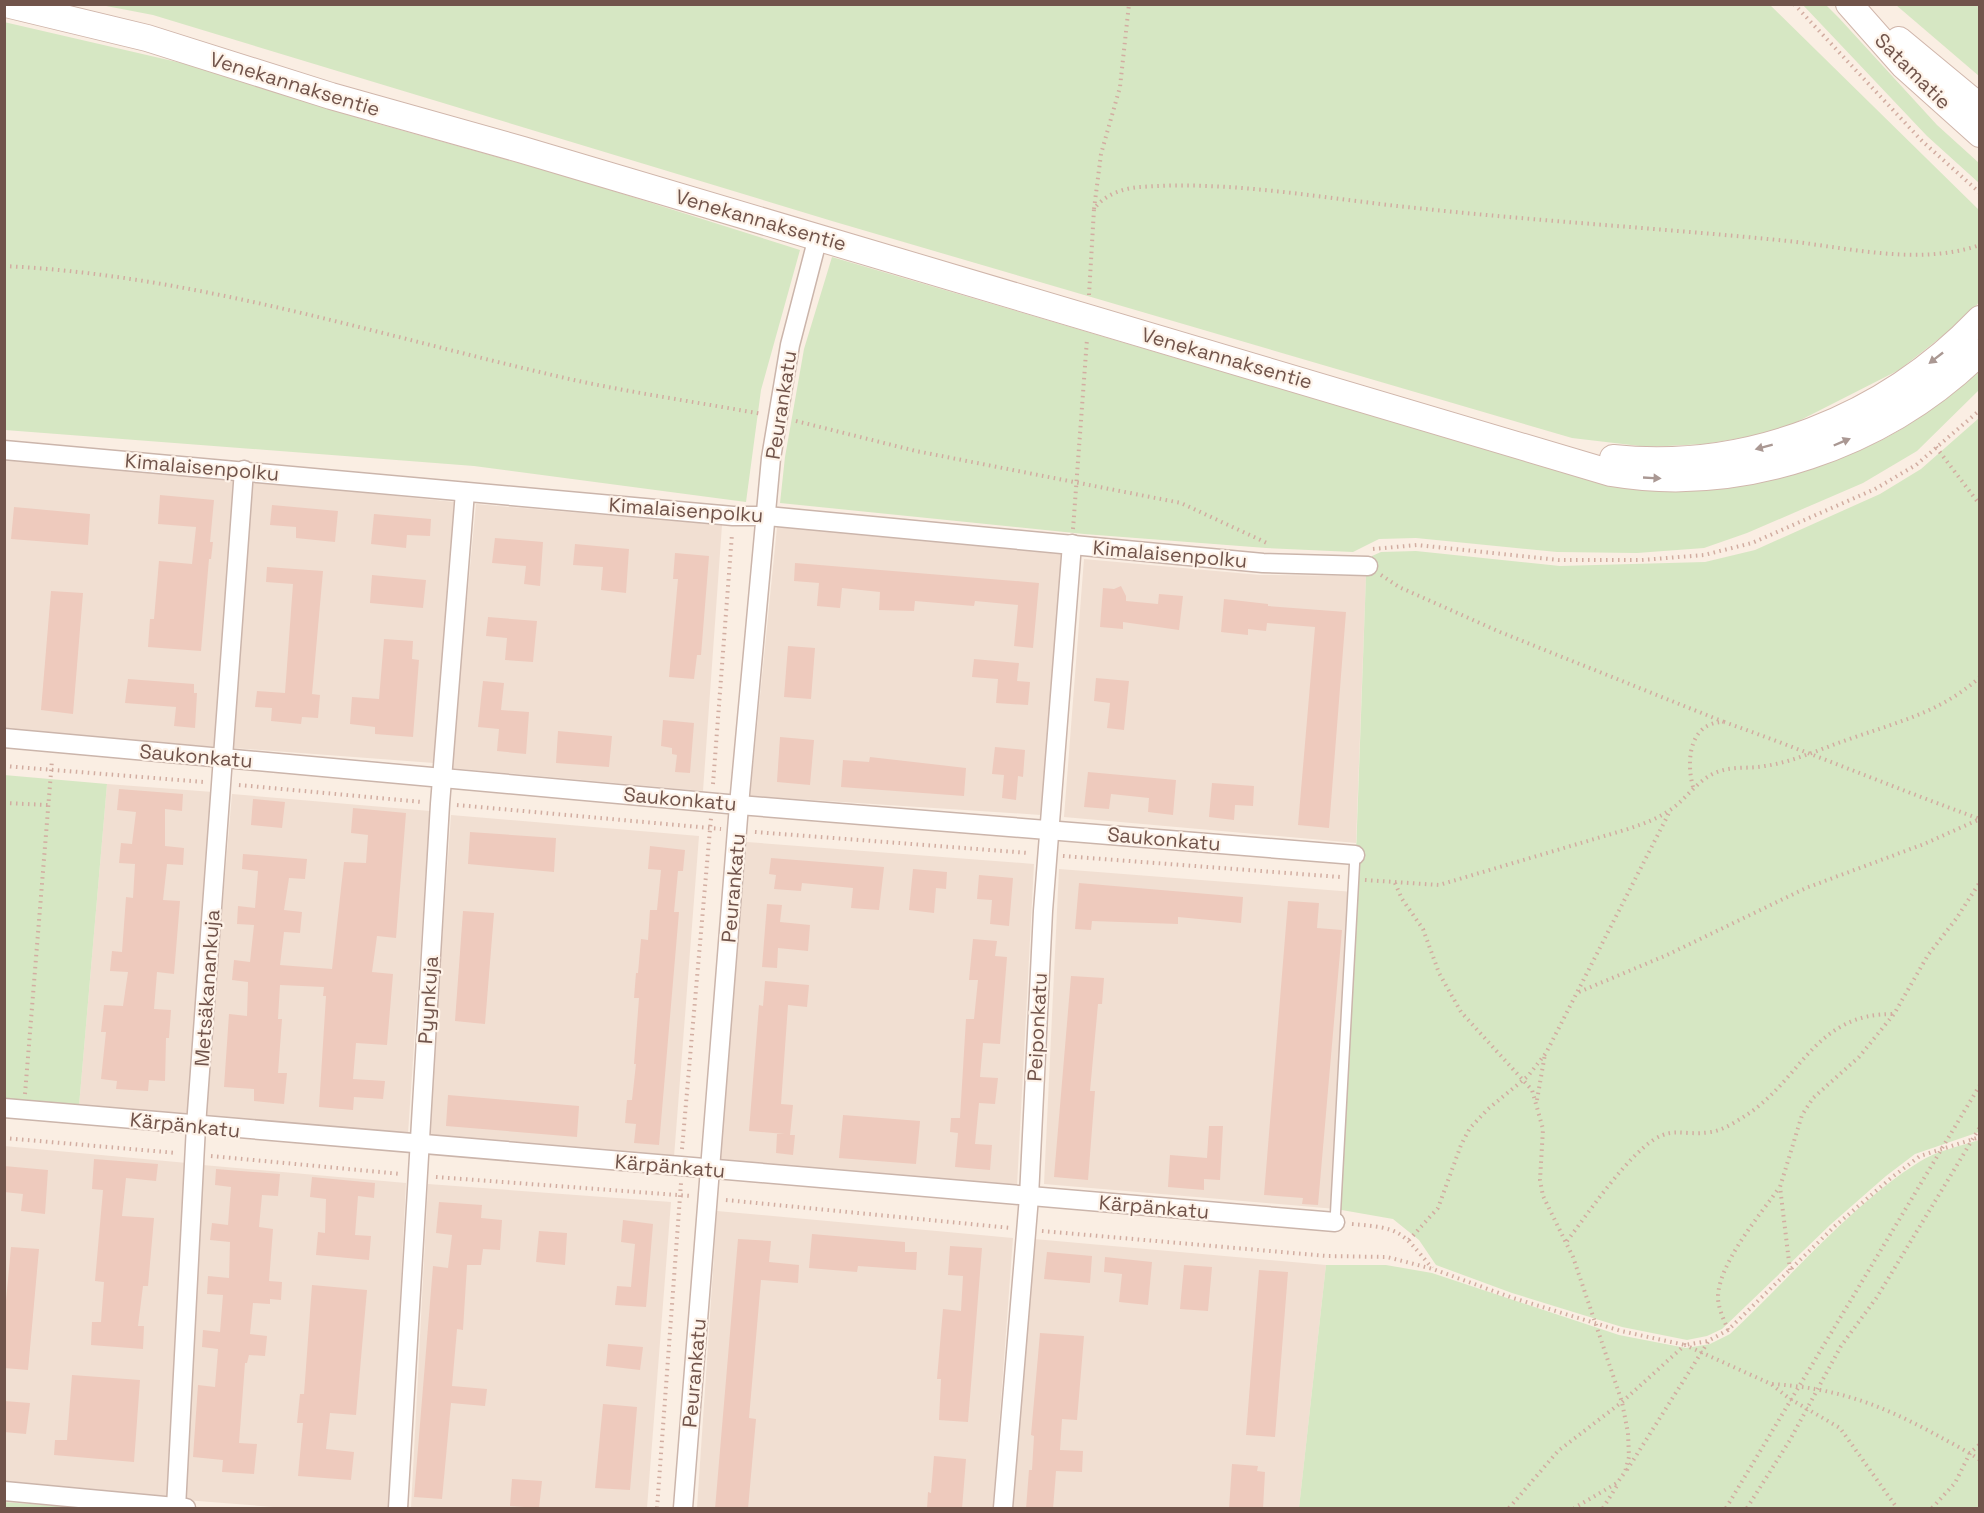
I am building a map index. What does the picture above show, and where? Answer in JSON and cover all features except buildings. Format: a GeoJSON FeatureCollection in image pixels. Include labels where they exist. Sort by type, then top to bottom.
{"type":"FeatureCollection","features":[{"type":"Feature","properties":{"kind":"street","name":"Venekannaksentie"},"geometry":{"type":"LineString","coordinates":[[6,4],[147,38],[331,96],[1515,442],[1586,467],[1635,477],[1704,478],[1760,470],[1821,451],[1888,421],[1938,387],[1980,352]]}},
{"type":"Feature","properties":{"kind":"street","name":"Satamatie"},"geometry":{"type":"LineString","coordinates":[[1850,4],[1917,54],[1980,107]]}},
{"type":"Feature","properties":{"kind":"street","name":"Satamatie"},"geometry":{"type":"LineString","coordinates":[[1850,4],[1903,65],[1980,135]]}},
{"type":"Feature","properties":{"kind":"street","name":"Peurankatu"},"geometry":{"type":"LineString","coordinates":[[683,1509],[739,805],[771,459],[790,345],[818,237]]}},
{"type":"Feature","properties":{"kind":"street","name":"Venekannaksentie"},"geometry":{"type":"LineString","coordinates":[[1515,442],[1588,455],[1645,460],[1711,457],[1756,449],[1800,436],[1869,404],[1924,367],[1980,319]]}},
{"type":"Feature","properties":{"kind":"street","name":"Kimalaisenpolku"},"geometry":{"type":"LineString","coordinates":[[4,450],[733,516],[767,516],[1263,563],[1368,566]]}},
{"type":"Feature","properties":{"kind":"street","name":"Metsäkanankuja"},"geometry":{"type":"LineString","coordinates":[[181,1508],[196,1126],[223,783],[244,470]]}},
{"type":"Feature","properties":{"kind":"street","name":"Pyynkuja"},"geometry":{"type":"LineString","coordinates":[[398,1509],[440,804],[465,492]]}},
{"type":"Feature","properties":{"kind":"street","name":"Peiponkatu"},"geometry":{"type":"LineString","coordinates":[[1003,1509],[1029,1197],[1047,854],[1072,544]]}},
{"type":"Feature","properties":{"kind":"street","name":"Saukonkatu"},"geometry":{"type":"LineString","coordinates":[[4,738],[739,805],[1355,855]]}},
{"type":"Feature","properties":{"kind":"street","name":"Kärpänkatu"},"geometry":{"type":"LineString","coordinates":[[4,1108],[1335,1222]]}},
{"type":"Feature","properties":{"kind":"street"},"geometry":{"type":"LineString","coordinates":[[4,1491],[181,1508]]}},
{"type":"Feature","properties":{"kind":"lane"},"geometry":{"type":"LineString","coordinates":[[1335,1222],[1355,855]]}},
{"type":"Feature","properties":{"kind":"path"},"geometry":{"type":"LineString","coordinates":[[1072,544],[1094,210],[1101,154],[1120,87],[1129,4]]}},
{"type":"Feature","properties":{"kind":"path"},"geometry":{"type":"LineString","coordinates":[[1794,4],[1922,141],[1980,193]]}},
{"type":"Feature","properties":{"kind":"path"},"geometry":{"type":"LineString","coordinates":[[1094,210],[1099,201],[1111,194],[1137,187],[1179,185],[1877,251],[1936,255],[1956,253],[1980,245]]}},
{"type":"Feature","properties":{"kind":"path"},"geometry":{"type":"LineString","coordinates":[[4,266],[72,269],[271,304],[550,375],[778,417],[916,451],[1181,503],[1279,549]]}},
{"type":"Feature","properties":{"kind":"path"},"geometry":{"type":"LineString","coordinates":[[1980,410],[1916,465],[1875,489],[1752,543],[1704,555],[1642,560],[1559,560],[1416,545],[1378,547],[1366,553],[1368,566],[1399,587],[1500,632],[1724,722],[1781,740],[1808,754],[1980,819]]}},
{"type":"Feature","properties":{"kind":"path"},"geometry":{"type":"LineString","coordinates":[[1936,447],[1980,505]]}},
{"type":"Feature","properties":{"kind":"path"},"geometry":{"type":"LineString","coordinates":[[657,1509],[681,1195],[681,1167],[710,828],[733,516]]}},
{"type":"Feature","properties":{"kind":"path"},"geometry":{"type":"LineString","coordinates":[[1355,878],[1439,885],[1628,829],[1654,820],[1671,810],[1694,787],[1717,772],[1733,767],[1765,766],[1888,728],[1931,710],[1958,695],[1980,677]]}},
{"type":"Feature","properties":{"kind":"path"},"geometry":{"type":"LineString","coordinates":[[1694,787],[1689,762],[1691,748],[1705,728],[1715,722],[1724,722]]}},
{"type":"Feature","properties":{"kind":"path"},"geometry":{"type":"LineString","coordinates":[[24,1110],[53,743]]}},
{"type":"Feature","properties":{"kind":"path"},"geometry":{"type":"LineString","coordinates":[[4,766],[223,783],[737,831],[1343,877]]}},
{"type":"Feature","properties":{"kind":"path"},"geometry":{"type":"LineString","coordinates":[[4,803],[48,805]]}},
{"type":"Feature","properties":{"kind":"path"},"geometry":{"type":"LineString","coordinates":[[1409,1240],[1438,1208],[1461,1145],[1470,1128],[1488,1109],[1523,1081],[1546,1053],[1671,810]]}},
{"type":"Feature","properties":{"kind":"path"},"geometry":{"type":"LineString","coordinates":[[1579,992],[1667,955],[1806,888],[1924,844],[1980,819]]}},
{"type":"Feature","properties":{"kind":"path"},"geometry":{"type":"LineString","coordinates":[[1728,1330],[1720,1310],[1720,1286],[1727,1266],[1780,1186],[1793,1138],[1813,1098],[1858,1057],[1894,1014],[1928,955],[1956,919],[1980,882]]}},
{"type":"Feature","properties":{"kind":"path"},"geometry":{"type":"LineString","coordinates":[[1395,883],[1402,898],[1423,929],[1448,992],[1478,1033],[1532,1090],[1537,1101],[1544,1129],[1540,1179],[1543,1196],[1567,1241],[1622,1402],[1628,1441],[1629,1457],[1617,1483],[1574,1509]]}},
{"type":"Feature","properties":{"kind":"path"},"geometry":{"type":"LineString","coordinates":[[1567,1241],[1627,1166],[1655,1139],[1668,1133],[1710,1132],[1722,1129],[1762,1102],[1819,1041],[1871,1014],[1894,1014]]}},
{"type":"Feature","properties":{"kind":"path"},"geometry":{"type":"LineString","coordinates":[[1537,1101],[1546,1053]]}},
{"type":"Feature","properties":{"kind":"path"},"geometry":{"type":"LineString","coordinates":[[1726,1509],[1980,1085]]}},
{"type":"Feature","properties":{"kind":"path"},"geometry":{"type":"LineString","coordinates":[[1748,1509],[1841,1346],[1889,1278],[1980,1127]]}},
{"type":"Feature","properties":{"kind":"path"},"geometry":{"type":"LineString","coordinates":[[1509,1509],[1558,1451],[1622,1402],[1685,1345],[1708,1341],[1728,1330],[1891,1178],[1920,1156],[1980,1137]]}},
{"type":"Feature","properties":{"kind":"path"},"geometry":{"type":"LineString","coordinates":[[4,1138],[417,1175],[681,1195],[1327,1256],[1387,1257],[1433,1269],[1594,1323],[1685,1345],[1771,1384],[1790,1400],[1840,1428],[1897,1509]]}},
{"type":"Feature","properties":{"kind":"path"},"geometry":{"type":"LineString","coordinates":[[1780,1186],[1790,1270]]}},
{"type":"Feature","properties":{"kind":"path"},"geometry":{"type":"LineString","coordinates":[[1335,1222],[1389,1227],[1409,1240],[1433,1269]]}},
{"type":"Feature","properties":{"kind":"path"},"geometry":{"type":"LineString","coordinates":[[1603,1509],[1708,1341]]}},
{"type":"Feature","properties":{"kind":"path"},"geometry":{"type":"LineString","coordinates":[[1771,1384],[1818,1388],[1861,1398],[1891,1410],[1980,1460]]}},
{"type":"Feature","properties":{"kind":"path"},"geometry":{"type":"LineString","coordinates":[[1932,1509],[1955,1484],[1970,1453],[1980,1444]]}},
{"type":"Feature","properties":{"kind":"shaded area"},"geometry":{"type":"Polygon","coordinates":[[[4,459],[234,479],[216,747],[5,730],[4,459]]]}},
{"type":"Feature","properties":{"kind":"shaded area"},"geometry":{"type":"Polygon","coordinates":[[[252,481],[454,502],[434,763],[233,748],[252,481]]]}},
{"type":"Feature","properties":{"kind":"shaded area"},"geometry":{"type":"Polygon","coordinates":[[[476,504],[722,525],[703,791],[451,768],[476,504]]]}},
{"type":"Feature","properties":{"kind":"shaded area"},"geometry":{"type":"Polygon","coordinates":[[[777,527],[1062,554],[1041,815],[750,796],[777,527]]]}},
{"type":"Feature","properties":{"kind":"shaded area"},"geometry":{"type":"Polygon","coordinates":[[[1084,559],[1260,575],[1366,576],[1356,843],[1064,817],[1084,559]]]}},
{"type":"Feature","properties":{"kind":"shaded area"},"geometry":{"type":"Polygon","coordinates":[[[107,784],[213,792],[188,1115],[79,1106],[107,784]]]}},
{"type":"Feature","properties":{"kind":"shaded area"},"geometry":{"type":"Polygon","coordinates":[[[232,794],[430,811],[408,1134],[204,1119],[232,794]]]}},
{"type":"Feature","properties":{"kind":"shaded area"},"geometry":{"type":"Polygon","coordinates":[[[451,815],[699,836],[674,1157],[428,1136],[451,815]]]}},
{"type":"Feature","properties":{"kind":"shaded area"},"geometry":{"type":"Polygon","coordinates":[[[747,842],[1034,864],[1017,1186],[719,1160],[747,842]]]}},
{"type":"Feature","properties":{"kind":"shaded area"},"geometry":{"type":"Polygon","coordinates":[[[1059,869],[1354,892],[1336,1209],[1044,1184],[1059,869]]]}},
{"type":"Feature","properties":{"kind":"shaded area"},"geometry":{"type":"Polygon","coordinates":[[[4,1146],[187,1163],[167,1496],[5,1481],[4,1146]]]}},
{"type":"Feature","properties":{"kind":"shaded area"},"geometry":{"type":"Polygon","coordinates":[[[203,1165],[406,1183],[389,1508],[286,1508],[185,1500],[203,1165]]]}},
{"type":"Feature","properties":{"kind":"shaded area"},"geometry":{"type":"Polygon","coordinates":[[[428,1184],[671,1202],[647,1508],[411,1508],[428,1184]]]}},
{"type":"Feature","properties":{"kind":"shaded area"},"geometry":{"type":"Polygon","coordinates":[[[717,1211],[1013,1238],[993,1508],[697,1508],[717,1211]]]}},
{"type":"Feature","properties":{"kind":"shaded area"},"geometry":{"type":"Polygon","coordinates":[[[1034,1239],[1326,1265],[1299,1508],[1012,1508],[1034,1239]]]}},
{"type":"Feature","properties":{"kind":"green space"},"geometry":{"type":"Polygon","coordinates":[[[101,5],[1770,5],[1979,210],[1979,302],[1968,316],[1899,370],[1777,432],[1705,444],[1648,447],[1572,438],[832,221],[153,15],[101,5]]]}},
{"type":"Feature","properties":{"kind":"green space"},"geometry":{"type":"Polygon","coordinates":[[[1803,5],[1826,5],[1839,18],[1937,125],[1979,163],[1979,183],[1927,136],[1803,5]]]}},
{"type":"Feature","properties":{"kind":"green space"},"geometry":{"type":"Polygon","coordinates":[[[1896,5],[1979,5],[1979,76],[1896,5]]]}},
{"type":"Feature","properties":{"kind":"green space"},"geometry":{"type":"Polygon","coordinates":[[[4,22],[190,65],[375,123],[566,176],[800,250],[761,390],[746,502],[474,466],[5,430],[4,22]]]}},
{"type":"Feature","properties":{"kind":"green space"},"geometry":{"type":"Polygon","coordinates":[[[832,257],[1561,471],[1655,490],[1696,491],[1726,488],[1757,483],[1819,466],[1875,443],[1910,424],[1979,369],[1979,390],[1917,451],[1863,483],[1747,533],[1704,548],[1637,553],[1557,552],[1416,538],[1379,539],[1353,552],[1266,548],[1084,534],[780,503],[785,457],[804,349],[832,257]]]}},
{"type":"Feature","properties":{"kind":"green space"},"geometry":{"type":"Polygon","coordinates":[[[1979,418],[1979,1132],[1915,1154],[1830,1225],[1722,1329],[1707,1336],[1687,1340],[1622,1327],[1512,1293],[1436,1265],[1419,1240],[1393,1219],[1336,1209],[1355,882],[1366,576],[1372,567],[1372,556],[1381,552],[1416,551],[1560,566],[1705,562],[1755,550],[1880,494],[1921,469],[1979,418]]]}},
{"type":"Feature","properties":{"kind":"green space"},"geometry":{"type":"Polygon","coordinates":[[[4,775],[107,784],[79,1106],[5,1100],[4,775]]]}},
{"type":"Feature","properties":{"kind":"green space"},"geometry":{"type":"Polygon","coordinates":[[[1979,1140],[1979,1508],[1299,1508],[1326,1265],[1386,1265],[1432,1273],[1619,1335],[1686,1348],[1710,1344],[1730,1334],[1845,1221],[1894,1179],[1933,1155],[1979,1140]]]}},
{"type":"Feature","properties":{"kind":"green space"},"geometry":{"type":"Polygon","coordinates":[[[4,1502],[82,1508],[5,1508],[4,1502]]]}}]}
